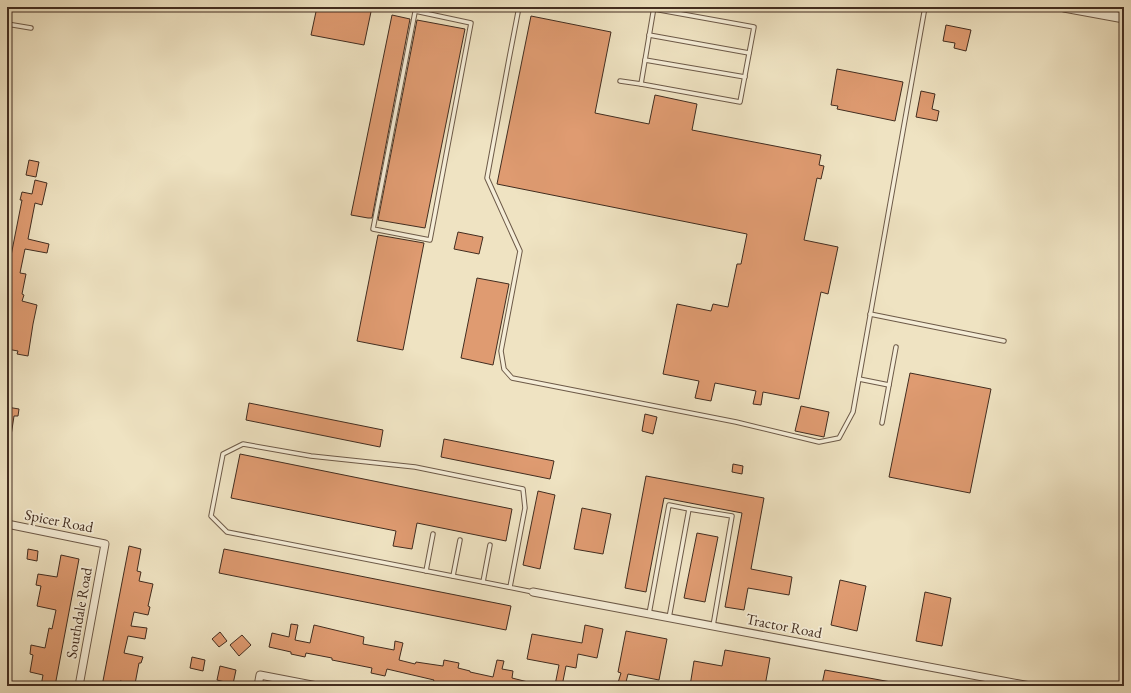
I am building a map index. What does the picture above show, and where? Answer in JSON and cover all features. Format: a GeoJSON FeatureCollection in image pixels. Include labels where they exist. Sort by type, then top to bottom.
{"type":"FeatureCollection","features":[{"type":"Feature","properties":{"kind":"street"},"geometry":{"type":"LineString","coordinates":[[1064,7],[1124,18]]}},
{"type":"Feature","properties":{"kind":"street","name":"Spicer Road"},"geometry":{"type":"LineString","coordinates":[[7,524],[105,544]]}},
{"type":"Feature","properties":{"kind":"street","name":"Southdale Road"},"geometry":{"type":"LineString","coordinates":[[79,686],[105,544]]}},
{"type":"Feature","properties":{"kind":"street","name":"Tractor Road"},"geometry":{"type":"LineString","coordinates":[[533,592],[1030,686]]}},
{"type":"Feature","properties":{"kind":"street"},"geometry":{"type":"LineString","coordinates":[[258,686],[260,675],[317,686]]}},
{"type":"Feature","properties":{"kind":"lane"},"geometry":{"type":"LineString","coordinates":[[519,7],[487,178],[520,251],[501,352],[504,369],[512,378],[736,422],[819,442],[839,438],[853,412],[925,7]]}},
{"type":"Feature","properties":{"kind":"lane"},"geometry":{"type":"LineString","coordinates":[[620,81],[740,102],[754,27],[654,8],[640,84]]}},
{"type":"Feature","properties":{"kind":"lane"},"geometry":{"type":"LineString","coordinates":[[415,9],[471,23],[430,240],[373,229],[415,9]]}},
{"type":"Feature","properties":{"kind":"lane"},"geometry":{"type":"LineString","coordinates":[[7,24],[31,28]]}},
{"type":"Feature","properties":{"kind":"lane"},"geometry":{"type":"LineString","coordinates":[[650,35],[749,53]]}},
{"type":"Feature","properties":{"kind":"lane"},"geometry":{"type":"LineString","coordinates":[[645,60],[745,77]]}},
{"type":"Feature","properties":{"kind":"lane"},"geometry":{"type":"LineString","coordinates":[[870,314],[1004,341]]}},
{"type":"Feature","properties":{"kind":"lane"},"geometry":{"type":"LineString","coordinates":[[882,423],[896,346]]}},
{"type":"Feature","properties":{"kind":"lane"},"geometry":{"type":"LineString","coordinates":[[859,379],[889,385]]}},
{"type":"Feature","properties":{"kind":"lane"},"geometry":{"type":"LineString","coordinates":[[510,587],[525,508],[523,489],[415,467],[311,456],[243,444],[222,454],[210,516],[227,532],[533,592]]}},
{"type":"Feature","properties":{"kind":"lane"},"geometry":{"type":"LineString","coordinates":[[649,614],[669,505],[732,516],[713,626]]}},
{"type":"Feature","properties":{"kind":"lane"},"geometry":{"type":"LineString","coordinates":[[669,618],[690,509]]}},
{"type":"Feature","properties":{"kind":"lane"},"geometry":{"type":"LineString","coordinates":[[426,571],[433,534]]}},
{"type":"Feature","properties":{"kind":"lane"},"geometry":{"type":"LineString","coordinates":[[453,576],[460,540]]}},
{"type":"Feature","properties":{"kind":"lane"},"geometry":{"type":"LineString","coordinates":[[483,582],[490,545]]}},
{"type":"Feature","properties":{"kind":"building"},"geometry":{"type":"Polygon","coordinates":[[[317,7],[372,7],[364,45],[311,35],[317,7]]]}},
{"type":"Feature","properties":{"kind":"building"},"geometry":{"type":"Polygon","coordinates":[[[392,15],[410,19],[372,218],[368,218],[351,215],[392,15]]]}},
{"type":"Feature","properties":{"kind":"building"},"geometry":{"type":"Polygon","coordinates":[[[531,16],[611,32],[595,113],[649,124],[655,95],[697,104],[692,130],[821,155],[819,165],[824,166],[821,179],[817,178],[804,240],[838,247],[828,294],[821,292],[799,399],[763,392],[761,405],[753,404],[756,391],[715,383],[711,401],[695,398],[699,381],[663,374],[677,304],[711,311],[713,304],[728,307],[737,264],[741,264],[747,234],[497,184],[531,16]]]}},
{"type":"Feature","properties":{"kind":"building"},"geometry":{"type":"Polygon","coordinates":[[[417,20],[465,29],[425,228],[378,220],[417,20]]]}},
{"type":"Feature","properties":{"kind":"building"},"geometry":{"type":"Polygon","coordinates":[[[946,25],[971,30],[966,51],[954,48],[955,43],[943,41],[946,25]]]}},
{"type":"Feature","properties":{"kind":"building"},"geometry":{"type":"Polygon","coordinates":[[[837,69],[903,82],[895,121],[837,109],[838,106],[831,105],[837,69]]]}},
{"type":"Feature","properties":{"kind":"building"},"geometry":{"type":"Polygon","coordinates":[[[921,91],[935,94],[932,109],[939,111],[937,121],[916,117],[921,91]]]}},
{"type":"Feature","properties":{"kind":"building"},"geometry":{"type":"Polygon","coordinates":[[[29,160],[39,162],[36,177],[26,175],[29,160]]]}},
{"type":"Feature","properties":{"kind":"building"},"geometry":{"type":"Polygon","coordinates":[[[35,180],[47,183],[42,205],[35,203],[28,239],[49,244],[47,253],[25,249],[20,273],[26,274],[22,301],[37,305],[28,356],[17,354],[18,351],[7,349],[7,276],[22,200],[20,200],[22,192],[32,194],[35,180]]]}},
{"type":"Feature","properties":{"kind":"building"},"geometry":{"type":"Polygon","coordinates":[[[458,232],[483,237],[479,254],[454,249],[458,232]]]}},
{"type":"Feature","properties":{"kind":"building"},"geometry":{"type":"Polygon","coordinates":[[[378,235],[424,243],[403,350],[357,341],[378,235]]]}},
{"type":"Feature","properties":{"kind":"building"},"geometry":{"type":"Polygon","coordinates":[[[477,278],[509,284],[493,365],[461,358],[477,278]]]}},
{"type":"Feature","properties":{"kind":"building"},"geometry":{"type":"Polygon","coordinates":[[[910,373],[991,389],[970,493],[889,477],[910,373]]]}},
{"type":"Feature","properties":{"kind":"building"},"geometry":{"type":"Polygon","coordinates":[[[249,403],[383,430],[380,447],[246,420],[249,403]]]}},
{"type":"Feature","properties":{"kind":"building"},"geometry":{"type":"Polygon","coordinates":[[[801,406],[829,412],[824,437],[795,431],[801,406]]]}},
{"type":"Feature","properties":{"kind":"building"},"geometry":{"type":"Polygon","coordinates":[[[7,407],[19,409],[18,416],[14,416],[11,436],[7,436],[7,407]]]}},
{"type":"Feature","properties":{"kind":"building"},"geometry":{"type":"Polygon","coordinates":[[[645,414],[657,417],[653,434],[642,431],[645,414]]]}},
{"type":"Feature","properties":{"kind":"building"},"geometry":{"type":"Polygon","coordinates":[[[444,439],[554,461],[550,479],[441,457],[444,439]]]}},
{"type":"Feature","properties":{"kind":"building"},"geometry":{"type":"Polygon","coordinates":[[[240,454],[512,509],[506,541],[417,523],[412,549],[393,546],[396,531],[231,498],[240,454]]]}},
{"type":"Feature","properties":{"kind":"building"},"geometry":{"type":"Polygon","coordinates":[[[733,464],[743,466],[742,474],[732,472],[733,464]]]}},
{"type":"Feature","properties":{"kind":"building"},"geometry":{"type":"Polygon","coordinates":[[[646,476],[764,498],[751,569],[792,577],[789,595],[748,588],[744,610],[725,607],[742,513],[664,498],[646,592],[625,588],[646,476]]]}},
{"type":"Feature","properties":{"kind":"building"},"geometry":{"type":"Polygon","coordinates":[[[538,491],[555,495],[540,569],[523,565],[538,491]]]}},
{"type":"Feature","properties":{"kind":"building"},"geometry":{"type":"Polygon","coordinates":[[[582,508],[611,514],[603,554],[574,549],[582,508]]]}},
{"type":"Feature","properties":{"kind":"building"},"geometry":{"type":"Polygon","coordinates":[[[697,533],[718,537],[705,602],[684,598],[697,533]]]}},
{"type":"Feature","properties":{"kind":"building"},"geometry":{"type":"Polygon","coordinates":[[[129,546],[141,549],[137,571],[141,572],[139,581],[153,584],[148,606],[150,607],[148,615],[134,612],[131,626],[147,628],[145,639],[128,636],[124,653],[143,657],[141,663],[139,663],[135,684],[120,681],[119,686],[102,686],[129,546]]]}},
{"type":"Feature","properties":{"kind":"building"},"geometry":{"type":"Polygon","coordinates":[[[28,549],[38,551],[37,561],[27,559],[28,549]]]}},
{"type":"Feature","properties":{"kind":"building"},"geometry":{"type":"Polygon","coordinates":[[[224,549],[511,606],[506,630],[219,573],[224,549]]]}},
{"type":"Feature","properties":{"kind":"building"},"geometry":{"type":"Polygon","coordinates":[[[61,555],[79,559],[55,686],[41,686],[43,675],[30,672],[33,655],[30,654],[31,645],[45,648],[49,628],[52,629],[56,610],[37,606],[41,586],[36,585],[38,574],[57,577],[61,555]]]}},
{"type":"Feature","properties":{"kind":"building"},"geometry":{"type":"Polygon","coordinates":[[[840,580],[866,586],[857,631],[831,625],[840,580]]]}},
{"type":"Feature","properties":{"kind":"building"},"geometry":{"type":"Polygon","coordinates":[[[925,592],[951,598],[942,646],[916,641],[925,592]]]}},
{"type":"Feature","properties":{"kind":"building"},"geometry":{"type":"Polygon","coordinates":[[[291,624],[298,625],[295,640],[310,643],[314,625],[364,637],[363,644],[394,650],[395,641],[403,643],[399,660],[415,664],[416,662],[443,666],[444,660],[459,663],[458,668],[493,677],[497,660],[504,661],[502,669],[513,671],[512,678],[532,683],[532,686],[468,686],[447,682],[447,685],[433,682],[434,680],[387,669],[385,676],[371,673],[372,668],[332,660],[332,658],[306,653],[305,657],[269,647],[272,633],[289,637],[291,624]]]}},
{"type":"Feature","properties":{"kind":"building"},"geometry":{"type":"Polygon","coordinates":[[[585,625],[603,629],[597,658],[578,654],[576,668],[566,666],[562,686],[555,685],[559,665],[527,659],[532,634],[582,643],[585,625]]]}},
{"type":"Feature","properties":{"kind":"building"},"geometry":{"type":"Polygon","coordinates":[[[626,631],[667,639],[659,680],[628,674],[625,686],[617,686],[621,673],[618,672],[626,631]]]}},
{"type":"Feature","properties":{"kind":"building"},"geometry":{"type":"Polygon","coordinates":[[[220,632],[227,641],[219,647],[212,639],[220,632]]]}},
{"type":"Feature","properties":{"kind":"building"},"geometry":{"type":"Polygon","coordinates":[[[242,635],[251,645],[239,656],[230,645],[242,635]]]}},
{"type":"Feature","properties":{"kind":"building"},"geometry":{"type":"Polygon","coordinates":[[[725,650],[770,658],[765,686],[690,686],[694,661],[722,666],[725,650]]]}},
{"type":"Feature","properties":{"kind":"building"},"geometry":{"type":"Polygon","coordinates":[[[192,657],[205,660],[203,671],[190,668],[192,657]]]}},
{"type":"Feature","properties":{"kind":"building"},"geometry":{"type":"Polygon","coordinates":[[[220,666],[236,670],[233,684],[217,680],[220,666]]]}},
{"type":"Feature","properties":{"kind":"building"},"geometry":{"type":"Polygon","coordinates":[[[825,670],[891,682],[891,686],[833,686],[822,684],[825,670]]]}}]}
